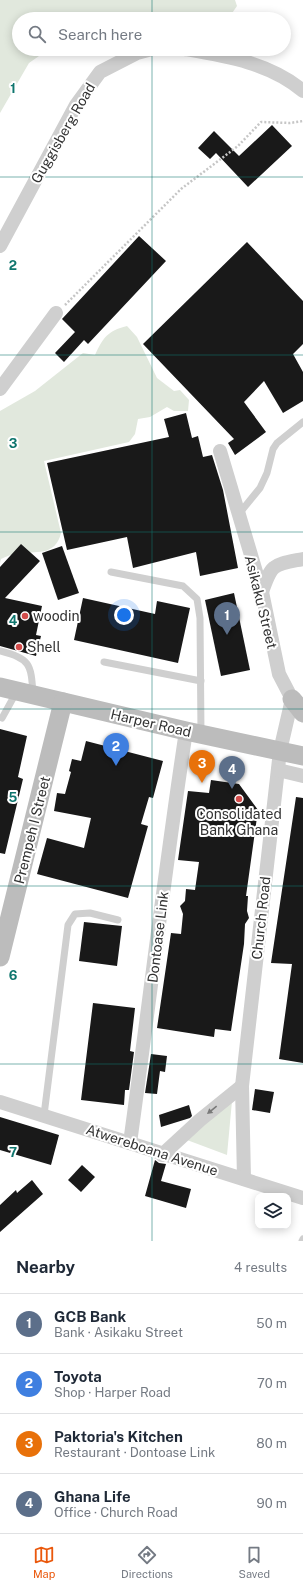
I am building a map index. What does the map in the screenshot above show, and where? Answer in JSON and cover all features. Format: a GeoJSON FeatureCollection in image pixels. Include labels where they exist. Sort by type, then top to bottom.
{"type":"FeatureCollection","features":[{"type":"Feature","properties":{"kind":"main road","name":"Harper Road"},"geometry":{"type":"LineString","coordinates":[[17,691],[194,733],[303,756]]}},
{"type":"Feature","properties":{"kind":"main road","name":"Prempeh I Street"},"geometry":{"type":"LineString","coordinates":[[0,957],[63,702]]}},
{"type":"Feature","properties":{"kind":"street","name":"Guggisberg Road"},"geometry":{"type":"LineString","coordinates":[[0,246],[76,105],[100,72],[131,56]]}},
{"type":"Feature","properties":{"kind":"street"},"geometry":{"type":"LineString","coordinates":[[220,56],[245,61],[273,72],[295,84],[303,91]]}},
{"type":"Feature","properties":{"kind":"street"},"geometry":{"type":"LineString","coordinates":[[0,389],[56,313]]}},
{"type":"Feature","properties":{"kind":"street","name":"Asikaku Street"},"geometry":{"type":"LineString","coordinates":[[220,451],[262,592],[279,674],[297,706],[280,751]]}},
{"type":"Feature","properties":{"kind":"street"},"geometry":{"type":"LineString","coordinates":[[262,592],[269,572],[278,564],[303,559]]}},
{"type":"Feature","properties":{"kind":"street","name":"Dontoase Link"},"geometry":{"type":"LineString","coordinates":[[130,1143],[160,932],[170,838],[194,733]]}},
{"type":"Feature","properties":{"kind":"street","name":"Church Road"},"geometry":{"type":"LineString","coordinates":[[244,1179],[242,1086],[280,751]]}},
{"type":"Feature","properties":{"kind":"street"},"geometry":{"type":"LineString","coordinates":[[278,770],[303,776]]}},
{"type":"Feature","properties":{"kind":"street"},"geometry":{"type":"LineString","coordinates":[[162,1155],[200,1120],[242,1086]]}},
{"type":"Feature","properties":{"kind":"street","name":"Atwereboana Avenue"},"geometry":{"type":"LineString","coordinates":[[0,1102],[130,1143],[162,1155],[303,1198]]}},
{"type":"Feature","properties":{"kind":"lane"},"geometry":{"type":"LineString","coordinates":[[238,515],[260,488],[265,478],[273,449],[277,442],[303,422]]}},
{"type":"Feature","properties":{"kind":"lane"},"geometry":{"type":"LineString","coordinates":[[111,572],[183,586],[196,599],[200,618],[201,681],[194,733]]}},
{"type":"Feature","properties":{"kind":"lane"},"geometry":{"type":"LineString","coordinates":[[0,651],[19,656],[26,662],[32,672],[17,691],[2,718]]}},
{"type":"Feature","properties":{"kind":"lane"},"geometry":{"type":"LineString","coordinates":[[104,662],[201,681]]}},
{"type":"Feature","properties":{"kind":"lane"},"geometry":{"type":"LineString","coordinates":[[44,1115],[68,925],[75,914],[90,913],[118,920]]}},
{"type":"Feature","properties":{"kind":"path"},"geometry":{"type":"LineString","coordinates":[[56,313],[181,189],[238,146],[261,122],[290,123],[303,121]]}},
{"type":"Feature","properties":{"kind":"shaded area"},"geometry":{"type":"Polygon","coordinates":[[[0,0],[235,0],[237,6],[233,12],[12,12],[12,56],[39,56],[29,63],[0,113],[0,0]]]}},
{"type":"Feature","properties":{"kind":"shaded area"},"geometry":{"type":"Polygon","coordinates":[[[127,326],[137,337],[157,378],[174,391],[180,390],[189,400],[188,411],[174,411],[167,407],[150,417],[138,419],[135,434],[129,442],[44,461],[61,533],[58,541],[54,546],[44,551],[15,553],[1,559],[0,563],[0,411],[35,391],[83,353],[95,355],[106,336],[115,330],[127,326]]]}},
{"type":"Feature","properties":{"kind":"shaded area"},"geometry":{"type":"Polygon","coordinates":[[[232,1101],[227,1155],[187,1140],[232,1101]]]}},
{"type":"Feature","properties":{"kind":"building"},"geometry":{"type":"Polygon","coordinates":[[[272,125],[292,146],[248,187],[216,153],[210,159],[198,148],[214,131],[239,156],[272,125]]]}},
{"type":"Feature","properties":{"kind":"building"},"geometry":{"type":"Polygon","coordinates":[[[139,236],[166,261],[88,344],[84,340],[64,362],[55,353],[75,332],[62,319],[139,236]]]}},
{"type":"Feature","properties":{"kind":"building"},"geometry":{"type":"Polygon","coordinates":[[[247,242],[303,301],[303,344],[293,354],[303,372],[303,401],[283,413],[264,381],[244,402],[266,432],[235,455],[228,443],[234,439],[143,344],[247,242]]]}},
{"type":"Feature","properties":{"kind":"building"},"geometry":{"type":"Polygon","coordinates":[[[186,413],[192,438],[198,436],[203,457],[212,455],[223,490],[238,568],[200,576],[196,552],[133,568],[127,537],[67,550],[47,463],[169,437],[164,419],[186,413]]]}},
{"type":"Feature","properties":{"kind":"building"},"geometry":{"type":"Polygon","coordinates":[[[21,544],[40,561],[5,598],[42,606],[36,635],[41,636],[36,656],[0,646],[0,567],[21,544]]]}},
{"type":"Feature","properties":{"kind":"building"},"geometry":{"type":"Polygon","coordinates":[[[62,546],[79,593],[58,600],[42,553],[62,546]]]}},
{"type":"Feature","properties":{"kind":"building"},"geometry":{"type":"Polygon","coordinates":[[[234,593],[250,670],[221,676],[205,600],[234,593]]]}},
{"type":"Feature","properties":{"kind":"building"},"geometry":{"type":"Polygon","coordinates":[[[83,598],[155,614],[157,601],[190,608],[178,663],[74,640],[83,598]]]}},
{"type":"Feature","properties":{"kind":"building"},"geometry":{"type":"Polygon","coordinates":[[[0,729],[27,736],[18,777],[23,779],[5,854],[0,853],[0,729]]]}},
{"type":"Feature","properties":{"kind":"building"},"geometry":{"type":"Polygon","coordinates":[[[86,741],[163,761],[153,798],[149,797],[141,824],[148,826],[128,898],[37,874],[47,838],[84,848],[91,818],[54,811],[57,793],[65,794],[71,772],[69,771],[72,759],[81,761],[86,741]]]}},
{"type":"Feature","properties":{"kind":"building"},"geometry":{"type":"Polygon","coordinates":[[[211,780],[239,784],[258,810],[246,896],[248,896],[247,911],[249,918],[245,924],[244,944],[231,1031],[215,1029],[214,1037],[157,1028],[171,933],[181,934],[183,914],[180,906],[185,901],[186,889],[195,890],[199,862],[178,860],[188,791],[209,793],[211,780]]]}},
{"type":"Feature","properties":{"kind":"building"},"geometry":{"type":"Polygon","coordinates":[[[296,797],[303,798],[303,1063],[279,1059],[292,964],[271,963],[296,797]]]}},
{"type":"Feature","properties":{"kind":"building"},"geometry":{"type":"Polygon","coordinates":[[[84,922],[122,926],[117,966],[79,961],[84,922]]]}},
{"type":"Feature","properties":{"kind":"building"},"geometry":{"type":"Polygon","coordinates":[[[93,1003],[135,1008],[130,1051],[134,1052],[129,1090],[125,1090],[124,1105],[81,1100],[93,1003]]]}},
{"type":"Feature","properties":{"kind":"building"},"geometry":{"type":"Polygon","coordinates":[[[151,1054],[167,1056],[165,1072],[160,1071],[157,1094],[145,1093],[151,1054]]]}},
{"type":"Feature","properties":{"kind":"building"},"geometry":{"type":"Polygon","coordinates":[[[255,1089],[274,1092],[270,1113],[252,1110],[255,1089]]]}},
{"type":"Feature","properties":{"kind":"building"},"geometry":{"type":"Polygon","coordinates":[[[189,1105],[192,1116],[190,1118],[161,1127],[159,1115],[189,1105]]]}},
{"type":"Feature","properties":{"kind":"building"},"geometry":{"type":"Polygon","coordinates":[[[0,1117],[59,1135],[51,1165],[0,1150],[0,1117]]]}},
{"type":"Feature","properties":{"kind":"building"},"geometry":{"type":"Polygon","coordinates":[[[155,1160],[159,1163],[166,1164],[161,1181],[191,1189],[186,1208],[145,1196],[155,1160]]]}},
{"type":"Feature","properties":{"kind":"building"},"geometry":{"type":"Polygon","coordinates":[[[82,1165],[95,1177],[81,1192],[68,1180],[82,1165]]]}},
{"type":"Feature","properties":{"kind":"building"},"geometry":{"type":"Polygon","coordinates":[[[32,1180],[43,1194],[0,1232],[0,1205],[16,1190],[17,1193],[32,1180]]]}},
{"type":"Feature","properties":{"kind":"place","name":"woodin"},"geometry":{"type":"Point","coordinates":[25,616]}},
{"type":"Feature","properties":{"kind":"place","name":"GCB Bank"},"geometry":{"type":"Point","coordinates":[227,635]}},
{"type":"Feature","properties":{"kind":"place","name":"Shell"},"geometry":{"type":"Point","coordinates":[19,647]}},
{"type":"Feature","properties":{"kind":"place","name":"Toyota"},"geometry":{"type":"Point","coordinates":[116,766]}},
{"type":"Feature","properties":{"kind":"place","name":"Paktoria's Kitchen"},"geometry":{"type":"Point","coordinates":[202,783]}},
{"type":"Feature","properties":{"kind":"place","name":"Ghana Life"},"geometry":{"type":"Point","coordinates":[232,789]}},
{"type":"Feature","properties":{"kind":"place","name":"Consolidated Bank Ghana"},"geometry":{"type":"Point","coordinates":[239,799]}}]}
